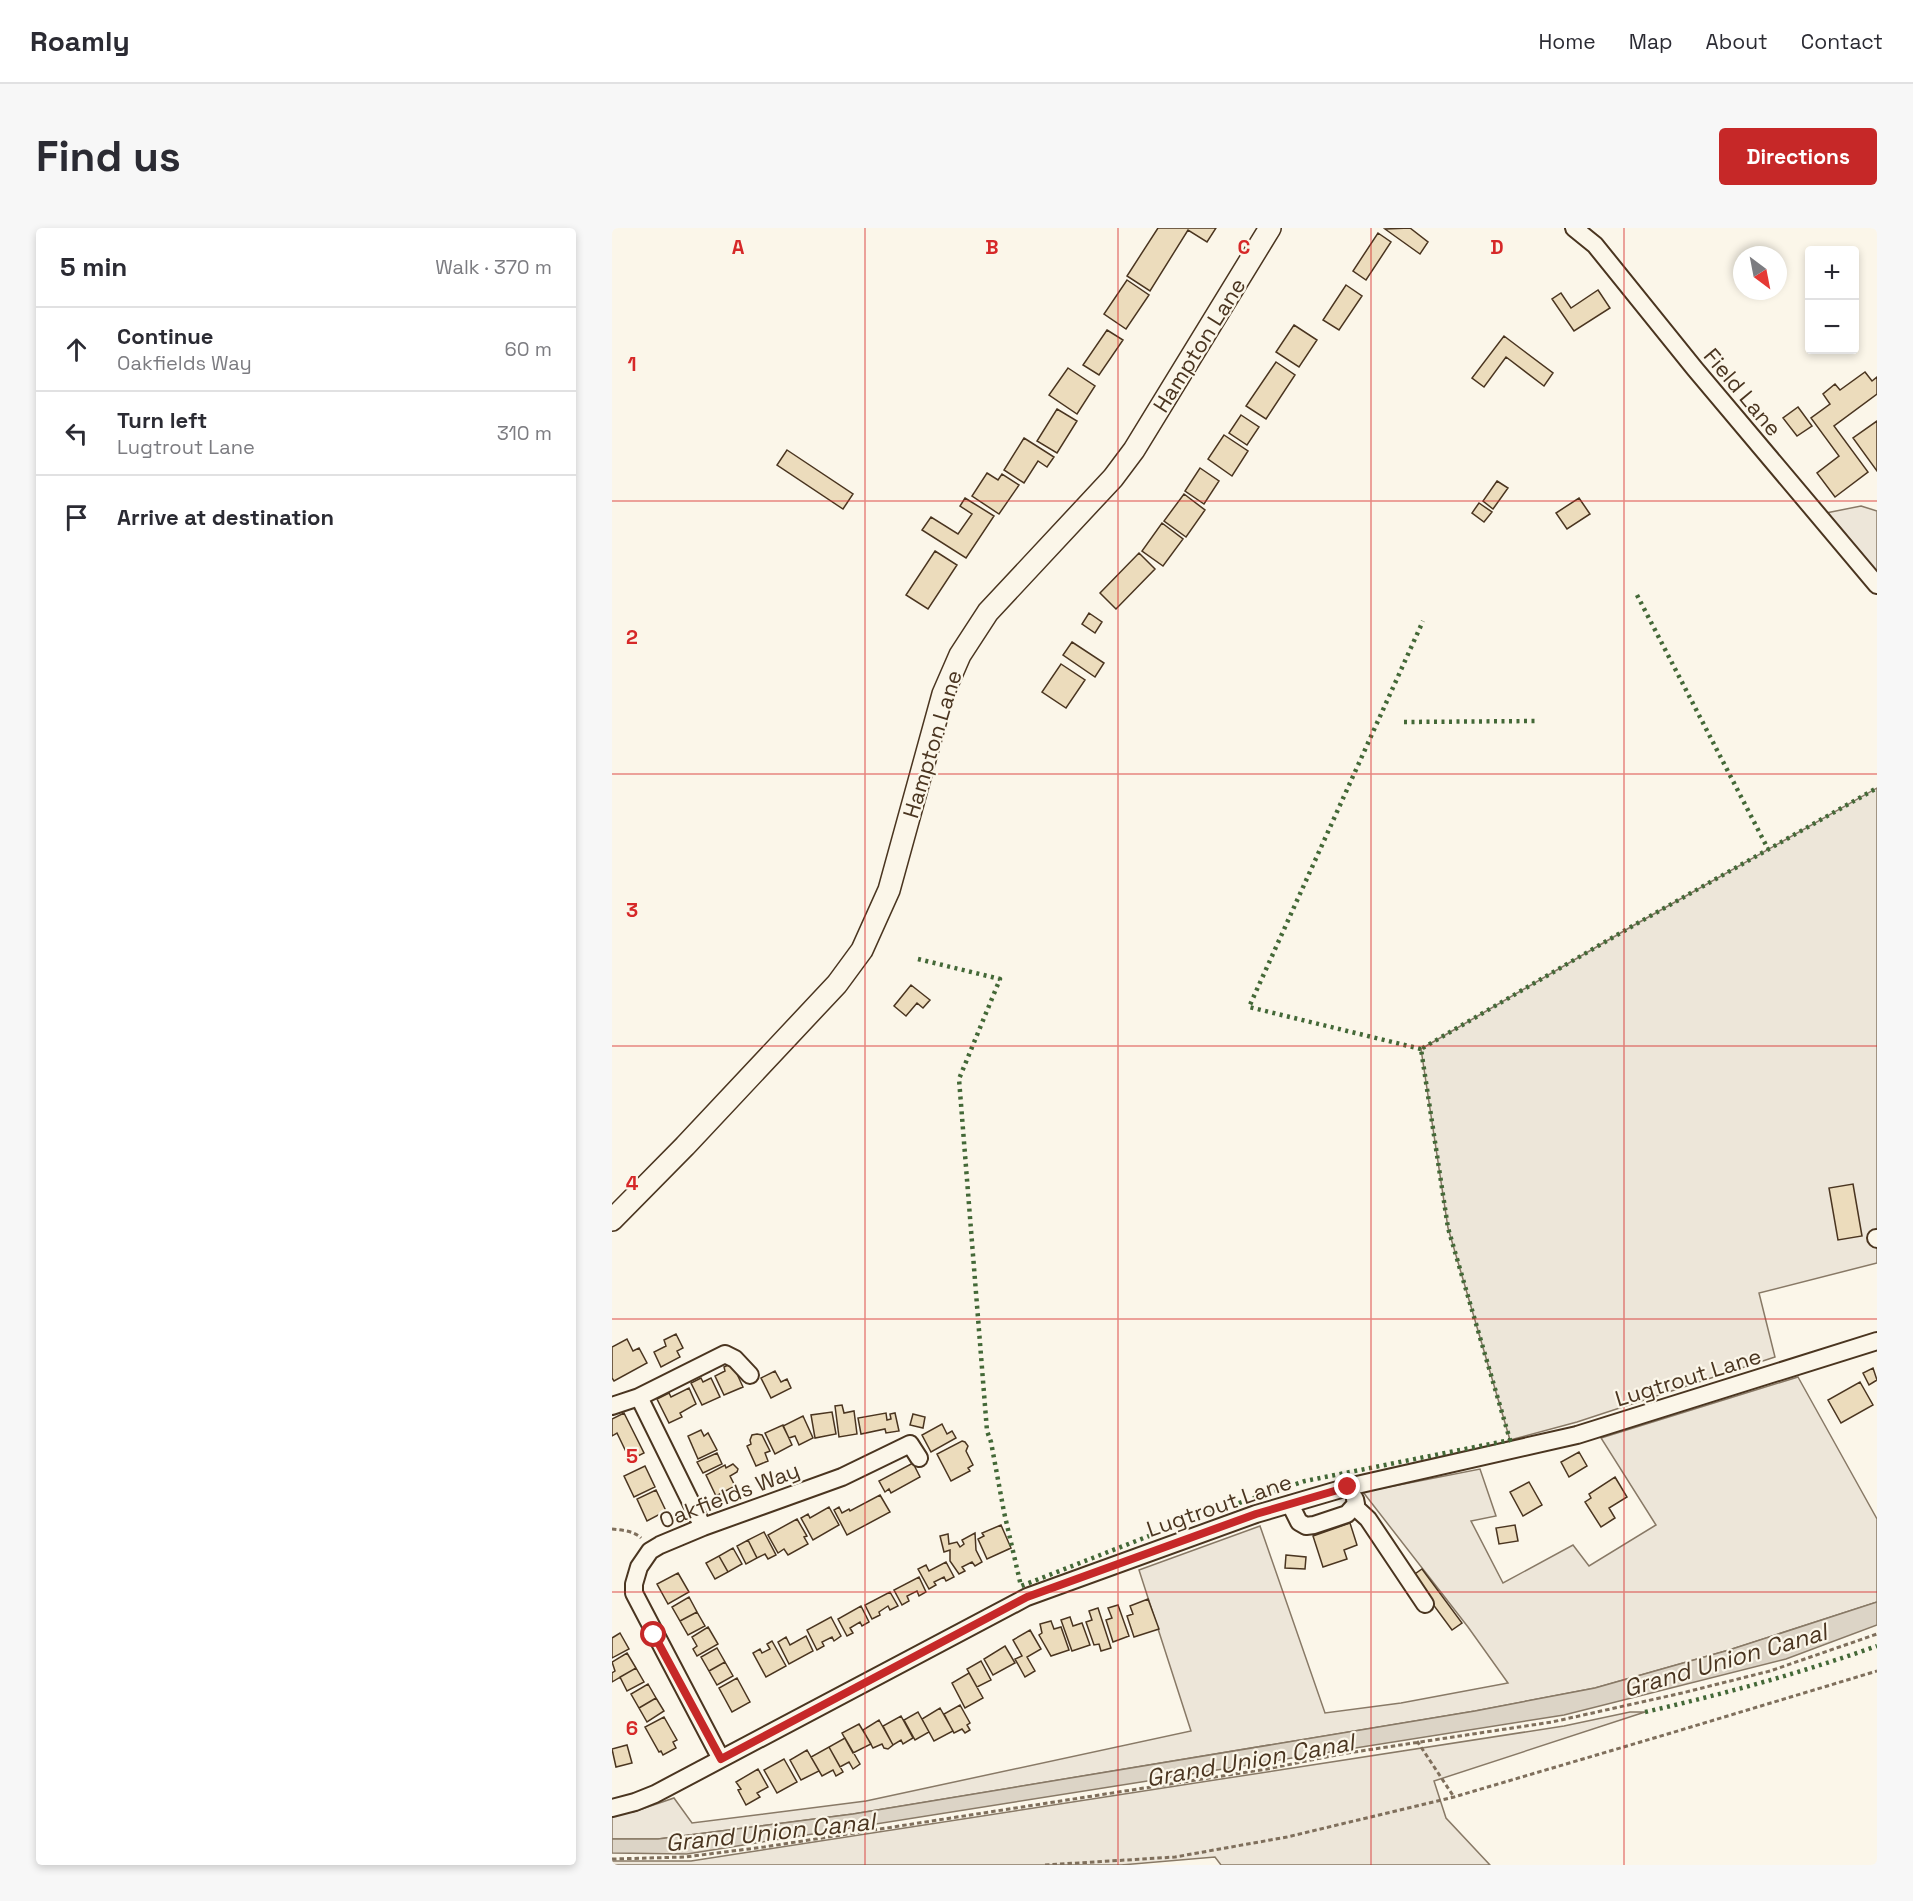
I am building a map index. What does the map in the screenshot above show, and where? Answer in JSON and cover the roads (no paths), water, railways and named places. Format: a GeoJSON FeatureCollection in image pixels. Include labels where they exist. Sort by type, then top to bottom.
{"type":"FeatureCollection","features":[{"type":"Feature","properties":{"kind":"main road","name":"Hampton Lane"},"geometry":{"type":"LineString","coordinates":[[612,1220],[837,984],[862,950],[889,890],[943,694],[960,655],[988,612],[1113,478],[1134,450],[1270,228]]}},
{"type":"Feature","properties":{"kind":"street","name":"Field Lane"},"geometry":{"type":"LineString","coordinates":[[1574,228],[1595,245],[1695,369],[1877,585]]}},
{"type":"Feature","properties":{"kind":"street","name":"Lugtrout Lane"},"geometry":{"type":"LineString","coordinates":[[612,1808],[655,1794],[1027,1597],[1256,1514],[1354,1486],[1577,1435],[1877,1341]]}},
{"type":"Feature","properties":{"kind":"street"},"geometry":{"type":"LineString","coordinates":[[615,1403],[639,1397],[725,1354],[735,1359],[750,1375]]}},
{"type":"Feature","properties":{"kind":"street"},"geometry":{"type":"LineString","coordinates":[[639,1397],[703,1527]]}},
{"type":"Feature","properties":{"kind":"street","name":"Oakfields Way"},"geometry":{"type":"LineString","coordinates":[[721,1759],[634,1593],[639,1567],[650,1551],[660,1545],[703,1527],[842,1477],[910,1444],[919,1458]]}},
{"type":"Feature","properties":{"kind":"street"},"geometry":{"type":"LineString","coordinates":[[1290,1504],[1299,1522],[1306,1526],[1314,1525],[1347,1514],[1356,1504],[1354,1486]]}},
{"type":"Feature","properties":{"kind":"street"},"geometry":{"type":"LineString","coordinates":[[1354,1506],[1368,1519],[1425,1604]]}},
{"type":"Feature","properties":{"kind":"water","name":"Grand Union Canal"},"geometry":{"type":"Polygon","coordinates":[[[1877,1602],[1877,1625],[1786,1659],[1564,1715],[687,1854],[612,1853],[612,1839],[658,1839],[853,1814],[1475,1711],[1595,1688],[1729,1650],[1877,1602]]]}}]}
